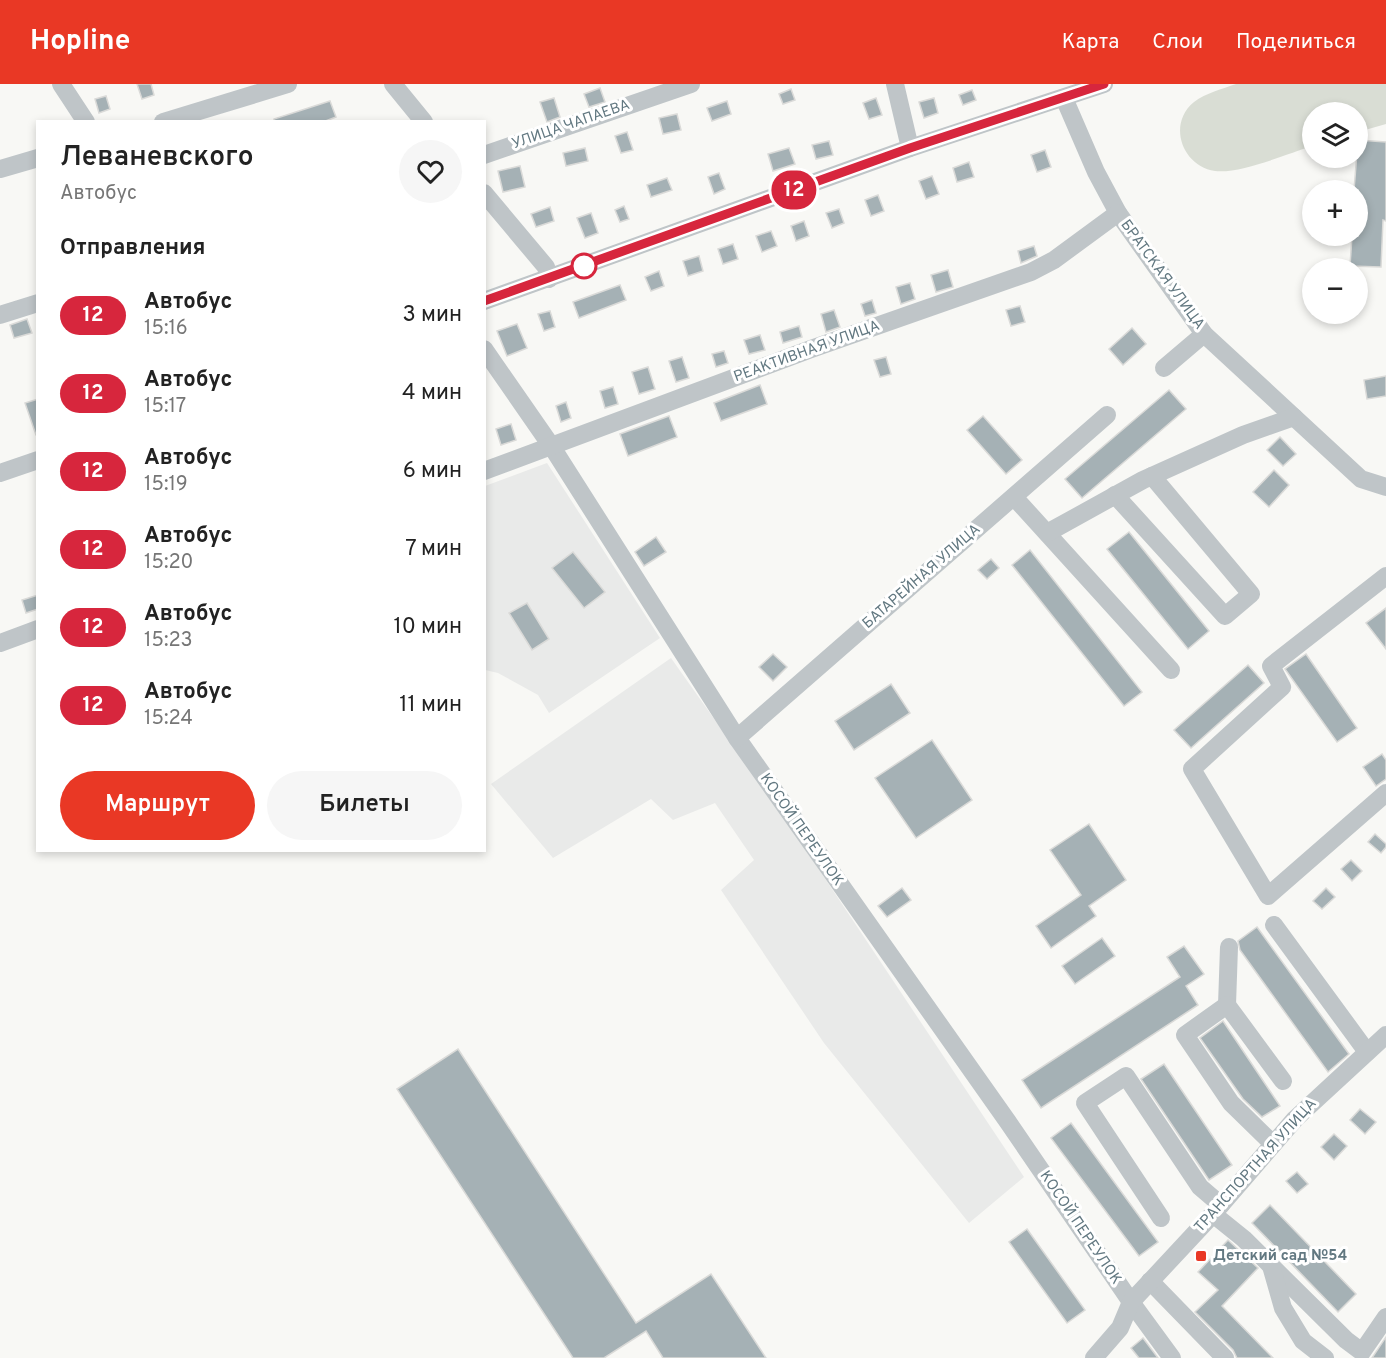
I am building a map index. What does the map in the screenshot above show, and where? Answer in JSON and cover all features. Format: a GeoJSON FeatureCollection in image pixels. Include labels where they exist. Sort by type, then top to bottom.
{"type":"FeatureCollection","features":[{"type":"Feature","properties":{"kind":"street"},"geometry":{"type":"LineString","coordinates":[[61,84],[85,120]]}},
{"type":"Feature","properties":{"kind":"street"},"geometry":{"type":"LineString","coordinates":[[170,120],[288,84]]}},
{"type":"Feature","properties":{"kind":"street"},"geometry":{"type":"LineString","coordinates":[[393,84],[422,120]]}},
{"type":"Feature","properties":{"kind":"street","name":"УЛИЦА ЧАПАЕВА"},"geometry":{"type":"LineString","coordinates":[[486,154],[691,84]]}},
{"type":"Feature","properties":{"kind":"street"},"geometry":{"type":"LineString","coordinates":[[895,84],[910,148]]}},
{"type":"Feature","properties":{"kind":"street"},"geometry":{"type":"LineString","coordinates":[[486,300],[910,148],[1104,84]]}},
{"type":"Feature","properties":{"kind":"street","name":"БРАТСКАЯ УЛИЦА"},"geometry":{"type":"LineString","coordinates":[[1064,98],[1096,172],[1118,213],[1204,334],[1361,479],[1386,487]]}},
{"type":"Feature","properties":{"kind":"street"},"geometry":{"type":"LineString","coordinates":[[0,169],[36,159]]}},
{"type":"Feature","properties":{"kind":"street"},"geometry":{"type":"LineString","coordinates":[[486,196],[546,267],[549,279]]}},
{"type":"Feature","properties":{"kind":"street","name":"РЕАКТИВНАЯ УЛИЦА"},"geometry":{"type":"LineString","coordinates":[[486,470],[811,349],[1030,272],[1054,261],[1118,213]]}},
{"type":"Feature","properties":{"kind":"street"},"geometry":{"type":"LineString","coordinates":[[0,315],[36,304]]}},
{"type":"Feature","properties":{"kind":"street"},"geometry":{"type":"LineString","coordinates":[[1164,368],[1204,334]]}},
{"type":"Feature","properties":{"kind":"street","name":"КОСОЙ ПЕРЕУЛОК"},"geometry":{"type":"LineString","coordinates":[[486,352],[552,447],[737,738],[1172,1358]]}},
{"type":"Feature","properties":{"kind":"street","name":"БАТАРЕЙНАЯ УЛИЦА"},"geometry":{"type":"LineString","coordinates":[[737,738],[1107,415]]}},
{"type":"Feature","properties":{"kind":"street"},"geometry":{"type":"LineString","coordinates":[[1047,533],[1152,476],[1243,435],[1294,417]]}},
{"type":"Feature","properties":{"kind":"street"},"geometry":{"type":"LineString","coordinates":[[0,473],[36,461]]}},
{"type":"Feature","properties":{"kind":"street"},"geometry":{"type":"LineString","coordinates":[[1115,495],[1225,616],[1251,594],[1152,476]]}},
{"type":"Feature","properties":{"kind":"street"},"geometry":{"type":"LineString","coordinates":[[1014,497],[1171,670]]}},
{"type":"Feature","properties":{"kind":"street"},"geometry":{"type":"LineString","coordinates":[[1386,576],[1271,666],[1282,687],[1192,769],[1268,896],[1386,793]]}},
{"type":"Feature","properties":{"kind":"street"},"geometry":{"type":"LineString","coordinates":[[0,643],[36,630]]}},
{"type":"Feature","properties":{"kind":"street"},"geometry":{"type":"LineString","coordinates":[[1274,925],[1367,1052]]}},
{"type":"Feature","properties":{"kind":"street"},"geometry":{"type":"LineString","coordinates":[[1229,947],[1227,1005],[1283,1081]]}},
{"type":"Feature","properties":{"kind":"street"},"geometry":{"type":"LineString","coordinates":[[1227,1005],[1185,1035],[1231,1103],[1273,1144]]}},
{"type":"Feature","properties":{"kind":"street","name":"ТРАНСПОРТНАЯ УЛИЦА"},"geometry":{"type":"LineString","coordinates":[[1094,1358],[1120,1328],[1131,1302],[1217,1210],[1294,1119],[1386,1035]]}},
{"type":"Feature","properties":{"kind":"street"},"geometry":{"type":"LineString","coordinates":[[1161,1218],[1086,1103],[1126,1076],[1217,1210],[1360,1355],[1386,1317]]}},
{"type":"Feature","properties":{"kind":"street"},"geometry":{"type":"LineString","coordinates":[[1270,1264],[1283,1308],[1303,1341],[1325,1358]]}},
{"type":"Feature","properties":{"kind":"street"},"geometry":{"type":"LineString","coordinates":[[1150,1281],[1225,1358]]}},
{"type":"Feature","properties":{"kind":"shaded area"},"geometry":{"type":"Polygon","coordinates":[[[1236,84],[1386,84],[1386,124],[1368,129],[1368,102],[1302,102],[1302,150],[1264,163],[1215,171],[1204,168],[1194,161],[1182,143],[1180,132],[1181,121],[1186,111],[1194,102],[1236,84]]]}},
{"type":"Feature","properties":{"kind":"shaded area"},"geometry":{"type":"Polygon","coordinates":[[[547,463],[660,638],[549,713],[538,695],[498,673],[486,670],[486,486],[547,463]]]}},
{"type":"Feature","properties":{"kind":"shaded area"},"geometry":{"type":"Polygon","coordinates":[[[671,658],[790,826],[1024,1177],[969,1223],[824,1043],[721,890],[754,860],[715,803],[673,820],[651,799],[553,858],[491,784],[671,658]]]}},
{"type":"Feature","properties":{"kind":"building"},"geometry":{"type":"Polygon","coordinates":[[[137,84],[151,84],[154,95],[142,99],[137,84]]]}},
{"type":"Feature","properties":{"kind":"building"},"geometry":{"type":"Polygon","coordinates":[[[600,88],[605,102],[589,107],[584,94],[600,88]]]}},
{"type":"Feature","properties":{"kind":"building"},"geometry":{"type":"Polygon","coordinates":[[[791,89],[795,100],[783,104],[779,94],[791,89]]]}},
{"type":"Feature","properties":{"kind":"building"},"geometry":{"type":"Polygon","coordinates":[[[972,90],[976,100],[963,105],[959,95],[972,90]]]}},
{"type":"Feature","properties":{"kind":"building"},"geometry":{"type":"Polygon","coordinates":[[[106,96],[110,109],[99,113],[95,99],[106,96]]]}},
{"type":"Feature","properties":{"kind":"building"},"geometry":{"type":"Polygon","coordinates":[[[554,98],[560,117],[547,122],[540,102],[554,98]]]}},
{"type":"Feature","properties":{"kind":"building"},"geometry":{"type":"Polygon","coordinates":[[[876,98],[882,115],[869,119],[863,103],[876,98]]]}},
{"type":"Feature","properties":{"kind":"building"},"geometry":{"type":"Polygon","coordinates":[[[934,98],[938,113],[924,118],[919,102],[934,98]]]}},
{"type":"Feature","properties":{"kind":"building"},"geometry":{"type":"Polygon","coordinates":[[[330,101],[336,117],[328,120],[274,119],[330,101]]]}},
{"type":"Feature","properties":{"kind":"building"},"geometry":{"type":"Polygon","coordinates":[[[727,101],[731,114],[712,121],[707,108],[727,101]]]}},
{"type":"Feature","properties":{"kind":"building"},"geometry":{"type":"Polygon","coordinates":[[[677,114],[681,130],[663,134],[659,118],[677,114]]]}},
{"type":"Feature","properties":{"kind":"building"},"geometry":{"type":"Polygon","coordinates":[[[627,132],[633,150],[621,153],[615,136],[627,132]]]}},
{"type":"Feature","properties":{"kind":"building"},"geometry":{"type":"Polygon","coordinates":[[[829,141],[833,155],[816,159],[812,145],[829,141]]]}},
{"type":"Feature","properties":{"kind":"building"},"geometry":{"type":"Polygon","coordinates":[[[1368,141],[1386,142],[1386,221],[1383,220],[1381,267],[1368,267],[1368,258],[1351,258],[1351,246],[1368,246],[1368,180],[1355,180],[1356,168],[1368,168],[1368,141]]]}},
{"type":"Feature","properties":{"kind":"building"},"geometry":{"type":"Polygon","coordinates":[[[585,148],[588,161],[566,166],[563,153],[585,148]]]}},
{"type":"Feature","properties":{"kind":"building"},"geometry":{"type":"Polygon","coordinates":[[[789,148],[795,164],[773,171],[768,154],[789,148]]]}},
{"type":"Feature","properties":{"kind":"building"},"geometry":{"type":"Polygon","coordinates":[[[1045,150],[1051,167],[1037,172],[1031,155],[1045,150]]]}},
{"type":"Feature","properties":{"kind":"building"},"geometry":{"type":"Polygon","coordinates":[[[969,162],[974,177],[957,182],[953,168],[969,162]]]}},
{"type":"Feature","properties":{"kind":"building"},"geometry":{"type":"Polygon","coordinates":[[[520,166],[525,187],[503,192],[498,171],[520,166]]]}},
{"type":"Feature","properties":{"kind":"building"},"geometry":{"type":"Polygon","coordinates":[[[719,173],[725,189],[714,194],[708,177],[719,173]]]}},
{"type":"Feature","properties":{"kind":"building"},"geometry":{"type":"Polygon","coordinates":[[[932,176],[939,194],[926,199],[919,181],[932,176]]]}},
{"type":"Feature","properties":{"kind":"building"},"geometry":{"type":"Polygon","coordinates":[[[667,178],[672,190],[651,197],[647,185],[667,178]]]}},
{"type":"Feature","properties":{"kind":"building"},"geometry":{"type":"Polygon","coordinates":[[[878,195],[884,211],[871,216],[865,200],[878,195]]]}},
{"type":"Feature","properties":{"kind":"building"},"geometry":{"type":"Polygon","coordinates":[[[624,206],[629,219],[620,222],[615,210],[624,206]]]}},
{"type":"Feature","properties":{"kind":"building"},"geometry":{"type":"Polygon","coordinates":[[[550,207],[554,221],[536,227],[531,214],[550,207]]]}},
{"type":"Feature","properties":{"kind":"building"},"geometry":{"type":"Polygon","coordinates":[[[839,209],[844,223],[832,228],[826,213],[839,209]]]}},
{"type":"Feature","properties":{"kind":"building"},"geometry":{"type":"Polygon","coordinates":[[[591,213],[598,233],[585,238],[577,218],[591,213]]]}},
{"type":"Feature","properties":{"kind":"building"},"geometry":{"type":"Polygon","coordinates":[[[804,221],[809,236],[796,241],[791,226],[804,221]]]}},
{"type":"Feature","properties":{"kind":"building"},"geometry":{"type":"Polygon","coordinates":[[[771,231],[777,246],[762,252],[756,236],[771,231]]]}},
{"type":"Feature","properties":{"kind":"building"},"geometry":{"type":"Polygon","coordinates":[[[733,244],[738,259],[723,264],[718,249],[733,244]]]}},
{"type":"Feature","properties":{"kind":"building"},"geometry":{"type":"Polygon","coordinates":[[[1034,246],[1037,256],[1021,263],[1018,251],[1034,246]]]}},
{"type":"Feature","properties":{"kind":"building"},"geometry":{"type":"Polygon","coordinates":[[[699,256],[703,271],[688,276],[683,261],[699,256]]]}},
{"type":"Feature","properties":{"kind":"building"},"geometry":{"type":"Polygon","coordinates":[[[948,270],[953,287],[936,292],[931,275],[948,270]]]}},
{"type":"Feature","properties":{"kind":"building"},"geometry":{"type":"Polygon","coordinates":[[[659,271],[664,286],[651,291],[645,277],[659,271]]]}},
{"type":"Feature","properties":{"kind":"building"},"geometry":{"type":"Polygon","coordinates":[[[910,283],[915,299],[901,304],[896,287],[910,283]]]}},
{"type":"Feature","properties":{"kind":"building"},"geometry":{"type":"Polygon","coordinates":[[[620,285],[626,300],[579,318],[573,302],[620,285]]]}},
{"type":"Feature","properties":{"kind":"building"},"geometry":{"type":"Polygon","coordinates":[[[872,300],[876,313],[865,316],[861,304],[872,300]]]}},
{"type":"Feature","properties":{"kind":"building"},"geometry":{"type":"Polygon","coordinates":[[[1020,306],[1025,322],[1011,326],[1006,310],[1020,306]]]}},
{"type":"Feature","properties":{"kind":"building"},"geometry":{"type":"Polygon","coordinates":[[[834,310],[840,327],[826,332],[821,314],[834,310]]]}},
{"type":"Feature","properties":{"kind":"building"},"geometry":{"type":"Polygon","coordinates":[[[550,311],[555,327],[544,331],[538,314],[550,311]]]}},
{"type":"Feature","properties":{"kind":"building"},"geometry":{"type":"Polygon","coordinates":[[[27,319],[32,333],[14,338],[10,325],[27,319]]]}},
{"type":"Feature","properties":{"kind":"building"},"geometry":{"type":"Polygon","coordinates":[[[517,324],[527,348],[507,356],[497,331],[517,324]]]}},
{"type":"Feature","properties":{"kind":"building"},"geometry":{"type":"Polygon","coordinates":[[[799,326],[802,337],[783,343],[780,332],[799,326]]]}},
{"type":"Feature","properties":{"kind":"building"},"geometry":{"type":"Polygon","coordinates":[[[1132,328],[1146,344],[1123,365],[1109,349],[1132,328]]]}},
{"type":"Feature","properties":{"kind":"building"},"geometry":{"type":"Polygon","coordinates":[[[760,335],[765,350],[749,354],[744,340],[760,335]]]}},
{"type":"Feature","properties":{"kind":"building"},"geometry":{"type":"Polygon","coordinates":[[[724,351],[728,363],[716,367],[712,354],[724,351]]]}},
{"type":"Feature","properties":{"kind":"building"},"geometry":{"type":"Polygon","coordinates":[[[682,357],[689,378],[676,382],[669,361],[682,357]]]}},
{"type":"Feature","properties":{"kind":"building"},"geometry":{"type":"Polygon","coordinates":[[[886,357],[891,374],[880,377],[874,360],[886,357]]]}},
{"type":"Feature","properties":{"kind":"building"},"geometry":{"type":"Polygon","coordinates":[[[648,367],[655,389],[639,394],[632,372],[648,367]]]}},
{"type":"Feature","properties":{"kind":"building"},"geometry":{"type":"Polygon","coordinates":[[[1386,376],[1386,396],[1367,399],[1364,380],[1386,376]]]}},
{"type":"Feature","properties":{"kind":"building"},"geometry":{"type":"Polygon","coordinates":[[[760,385],[767,404],[721,421],[714,403],[760,385]]]}},
{"type":"Feature","properties":{"kind":"building"},"geometry":{"type":"Polygon","coordinates":[[[613,387],[618,404],[605,408],[600,391],[613,387]]]}},
{"type":"Feature","properties":{"kind":"building"},"geometry":{"type":"Polygon","coordinates":[[[1169,390],[1186,409],[1082,498],[1065,479],[1169,390]]]}},
{"type":"Feature","properties":{"kind":"building"},"geometry":{"type":"Polygon","coordinates":[[[36,400],[36,435],[25,403],[36,400]]]}},
{"type":"Feature","properties":{"kind":"building"},"geometry":{"type":"Polygon","coordinates":[[[566,402],[571,418],[561,422],[556,406],[566,402]]]}},
{"type":"Feature","properties":{"kind":"building"},"geometry":{"type":"Polygon","coordinates":[[[669,416],[677,437],[628,456],[620,434],[669,416]]]}},
{"type":"Feature","properties":{"kind":"building"},"geometry":{"type":"Polygon","coordinates":[[[983,416],[1022,460],[1006,474],[967,430],[983,416]]]}},
{"type":"Feature","properties":{"kind":"building"},"geometry":{"type":"Polygon","coordinates":[[[511,424],[516,440],[501,445],[496,429],[511,424]]]}},
{"type":"Feature","properties":{"kind":"building"},"geometry":{"type":"Polygon","coordinates":[[[1280,437],[1296,454],[1283,466],[1267,450],[1280,437]]]}},
{"type":"Feature","properties":{"kind":"building"},"geometry":{"type":"Polygon","coordinates":[[[1274,470],[1289,485],[1269,507],[1253,492],[1274,470]]]}},
{"type":"Feature","properties":{"kind":"building"},"geometry":{"type":"Polygon","coordinates":[[[1129,532],[1209,631],[1188,649],[1107,549],[1129,532]]]}},
{"type":"Feature","properties":{"kind":"building"},"geometry":{"type":"Polygon","coordinates":[[[656,537],[666,552],[644,566],[635,552],[656,537]]]}},
{"type":"Feature","properties":{"kind":"building"},"geometry":{"type":"Polygon","coordinates":[[[1030,550],[1142,692],[1124,706],[1012,565],[1030,550]]]}},
{"type":"Feature","properties":{"kind":"building"},"geometry":{"type":"Polygon","coordinates":[[[573,552],[605,592],[584,608],[552,568],[573,552]]]}},
{"type":"Feature","properties":{"kind":"building"},"geometry":{"type":"Polygon","coordinates":[[[991,559],[999,568],[987,579],[978,570],[991,559]]]}},
{"type":"Feature","properties":{"kind":"building"},"geometry":{"type":"Polygon","coordinates":[[[36,596],[36,610],[26,613],[22,600],[36,596]]]}},
{"type":"Feature","properties":{"kind":"building"},"geometry":{"type":"Polygon","coordinates":[[[527,603],[549,639],[532,650],[509,613],[527,603]]]}},
{"type":"Feature","properties":{"kind":"building"},"geometry":{"type":"Polygon","coordinates":[[[1386,608],[1386,649],[1366,623],[1386,608]]]}},
{"type":"Feature","properties":{"kind":"building"},"geometry":{"type":"Polygon","coordinates":[[[773,654],[787,667],[773,681],[759,667],[773,654]]]}},
{"type":"Feature","properties":{"kind":"building"},"geometry":{"type":"Polygon","coordinates":[[[1306,654],[1357,728],[1337,742],[1285,669],[1306,654]]]}},
{"type":"Feature","properties":{"kind":"building"},"geometry":{"type":"Polygon","coordinates":[[[1248,665],[1264,683],[1191,748],[1174,730],[1248,665]]]}},
{"type":"Feature","properties":{"kind":"building"},"geometry":{"type":"Polygon","coordinates":[[[891,684],[910,713],[854,750],[835,721],[891,684]]]}},
{"type":"Feature","properties":{"kind":"building"},"geometry":{"type":"Polygon","coordinates":[[[932,740],[972,800],[916,838],[875,778],[932,740]]]}},
{"type":"Feature","properties":{"kind":"building"},"geometry":{"type":"Polygon","coordinates":[[[1382,754],[1386,760],[1386,779],[1376,786],[1363,767],[1382,754]]]}},
{"type":"Feature","properties":{"kind":"building"},"geometry":{"type":"Polygon","coordinates":[[[1089,824],[1126,880],[1089,906],[1096,916],[1051,948],[1036,926],[1081,895],[1050,850],[1089,824]]]}},
{"type":"Feature","properties":{"kind":"building"},"geometry":{"type":"Polygon","coordinates":[[[1375,834],[1386,844],[1381,853],[1368,842],[1375,834]]]}},
{"type":"Feature","properties":{"kind":"building"},"geometry":{"type":"Polygon","coordinates":[[[1351,860],[1362,871],[1352,881],[1341,869],[1351,860]]]}},
{"type":"Feature","properties":{"kind":"building"},"geometry":{"type":"Polygon","coordinates":[[[902,888],[911,900],[887,917],[878,906],[902,888]]]}},
{"type":"Feature","properties":{"kind":"building"},"geometry":{"type":"Polygon","coordinates":[[[1326,888],[1335,897],[1322,909],[1313,901],[1326,888]]]}},
{"type":"Feature","properties":{"kind":"building"},"geometry":{"type":"Polygon","coordinates":[[[1257,927],[1349,1054],[1328,1072],[1240,950],[1238,941],[1257,927]]]}},
{"type":"Feature","properties":{"kind":"building"},"geometry":{"type":"Polygon","coordinates":[[[1102,938],[1115,956],[1075,984],[1062,966],[1102,938]]]}},
{"type":"Feature","properties":{"kind":"building"},"geometry":{"type":"Polygon","coordinates":[[[1184,946],[1204,974],[1186,986],[1198,1005],[1041,1108],[1022,1080],[1180,977],[1167,957],[1184,946]]]}},
{"type":"Feature","properties":{"kind":"building"},"geometry":{"type":"Polygon","coordinates":[[[1223,1021],[1280,1106],[1262,1117],[1243,1099],[1200,1038],[1223,1021]]]}},
{"type":"Feature","properties":{"kind":"building"},"geometry":{"type":"Polygon","coordinates":[[[458,1049],[636,1323],[711,1274],[766,1358],[663,1358],[646,1331],[604,1358],[573,1358],[397,1089],[458,1049]]]}},
{"type":"Feature","properties":{"kind":"building"},"geometry":{"type":"Polygon","coordinates":[[[1164,1064],[1232,1165],[1209,1180],[1141,1079],[1164,1064]]]}},
{"type":"Feature","properties":{"kind":"building"},"geometry":{"type":"Polygon","coordinates":[[[1360,1109],[1376,1122],[1365,1134],[1350,1120],[1360,1109]]]}},
{"type":"Feature","properties":{"kind":"building"},"geometry":{"type":"Polygon","coordinates":[[[1071,1123],[1158,1242],[1139,1256],[1051,1138],[1071,1123]]]}},
{"type":"Feature","properties":{"kind":"building"},"geometry":{"type":"Polygon","coordinates":[[[1334,1134],[1347,1146],[1334,1160],[1321,1147],[1334,1134]]]}},
{"type":"Feature","properties":{"kind":"building"},"geometry":{"type":"Polygon","coordinates":[[[1297,1172],[1308,1184],[1297,1193],[1286,1181],[1297,1172]]]}},
{"type":"Feature","properties":{"kind":"building"},"geometry":{"type":"Polygon","coordinates":[[[1270,1205],[1356,1294],[1338,1312],[1252,1223],[1270,1205]]]}},
{"type":"Feature","properties":{"kind":"building"},"geometry":{"type":"Polygon","coordinates":[[[1027,1229],[1085,1310],[1067,1323],[1009,1242],[1027,1229]]]}},
{"type":"Feature","properties":{"kind":"building"},"geometry":{"type":"Polygon","coordinates":[[[1228,1240],[1258,1268],[1222,1306],[1273,1358],[1237,1358],[1233,1350],[1195,1312],[1218,1290],[1198,1272],[1228,1240]]]}},
{"type":"Feature","properties":{"kind":"building"},"geometry":{"type":"Polygon","coordinates":[[[1386,1337],[1386,1358],[1372,1358],[1386,1337]]]}},
{"type":"Feature","properties":{"kind":"building"},"geometry":{"type":"Polygon","coordinates":[[[1143,1338],[1158,1358],[1139,1358],[1131,1348],[1143,1338]]]}},
{"type":"Feature","properties":{"kind":"bus line","name":"12"},"geometry":{"type":"LineString","coordinates":[[486,300],[910,148],[1104,84]]}},
{"type":"Feature","properties":{"kind":"place","name":"Детский сад №54"},"geometry":{"type":"Point","coordinates":[1201,1256]}}]}
